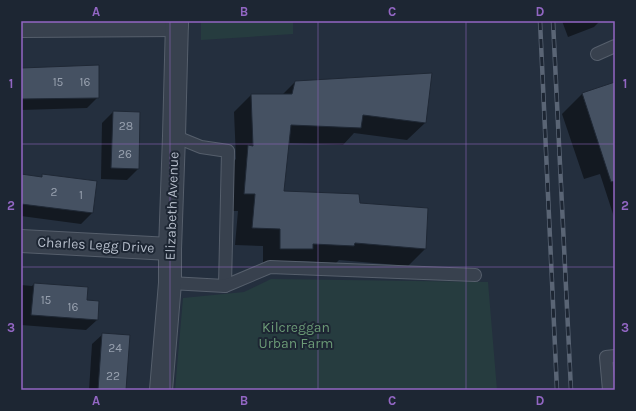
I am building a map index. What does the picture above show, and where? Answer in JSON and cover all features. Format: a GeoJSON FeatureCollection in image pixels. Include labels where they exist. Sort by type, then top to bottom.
{"type":"FeatureCollection","features":[{"type":"Feature","properties":{"kind":"street"},"geometry":{"type":"LineString","coordinates":[[21,26],[177,23]]}},
{"type":"Feature","properties":{"kind":"street","name":"Elizabeth Avenue"},"geometry":{"type":"LineString","coordinates":[[161,390],[170,283],[177,23]]}},
{"type":"Feature","properties":{"kind":"street","name":"Charles Legg Drive"},"geometry":{"type":"LineString","coordinates":[[21,241],[170,249]]}},
{"type":"Feature","properties":{"kind":"lane"},"geometry":{"type":"LineString","coordinates":[[597,54],[615,46]]}},
{"type":"Feature","properties":{"kind":"lane"},"geometry":{"type":"LineString","coordinates":[[174,136],[201,147],[228,151],[225,286]]}},
{"type":"Feature","properties":{"kind":"lane"},"geometry":{"type":"LineString","coordinates":[[170,283],[225,286],[270,268],[475,275]]}},
{"type":"Feature","properties":{"kind":"lane"},"geometry":{"type":"LineString","coordinates":[[609,390],[606,357],[615,356]]}},
{"type":"Feature","properties":{"kind":"green space"},"geometry":{"type":"Polygon","coordinates":[[[201,21],[293,21],[293,34],[201,40],[201,21]]]}},
{"type":"Feature","properties":{"kind":"green space","name":"Kilcreggan Urban Farm"},"geometry":{"type":"Polygon","coordinates":[[[271,279],[488,282],[497,390],[175,390],[183,298],[244,292],[271,279]]]}},
{"type":"Feature","properties":{"kind":"building"},"geometry":{"type":"Polygon","coordinates":[[[99,65],[99,98],[21,99],[21,68],[99,65]]]}},
{"type":"Feature","properties":{"kind":"building"},"geometry":{"type":"Polygon","coordinates":[[[432,73],[426,123],[363,115],[361,128],[291,125],[284,191],[359,194],[360,203],[428,208],[426,249],[355,243],[354,246],[313,244],[313,249],[280,249],[280,229],[252,228],[255,194],[244,194],[248,145],[253,146],[251,94],[292,94],[295,81],[432,73]]]}},
{"type":"Feature","properties":{"kind":"building"},"geometry":{"type":"Polygon","coordinates":[[[615,82],[615,181],[611,182],[582,93],[615,82]]]}},
{"type":"Feature","properties":{"kind":"building"},"geometry":{"type":"Polygon","coordinates":[[[113,111],[140,112],[139,169],[111,168],[113,111]]]}},
{"type":"Feature","properties":{"kind":"building"},"geometry":{"type":"Polygon","coordinates":[[[21,174],[42,177],[42,174],[97,181],[93,213],[21,204],[21,174]]]}},
{"type":"Feature","properties":{"kind":"building"},"geometry":{"type":"Polygon","coordinates":[[[34,283],[88,287],[87,300],[99,301],[98,320],[31,315],[34,283]]]}},
{"type":"Feature","properties":{"kind":"building"},"geometry":{"type":"Polygon","coordinates":[[[102,333],[130,335],[126,390],[98,390],[102,333]]]}},
{"type":"Feature","properties":{"kind":"railway"},"geometry":{"type":"LineString","coordinates":[[540,21],[557,390]]}},
{"type":"Feature","properties":{"kind":"railway"},"geometry":{"type":"LineString","coordinates":[[553,21],[571,390]]}}]}
